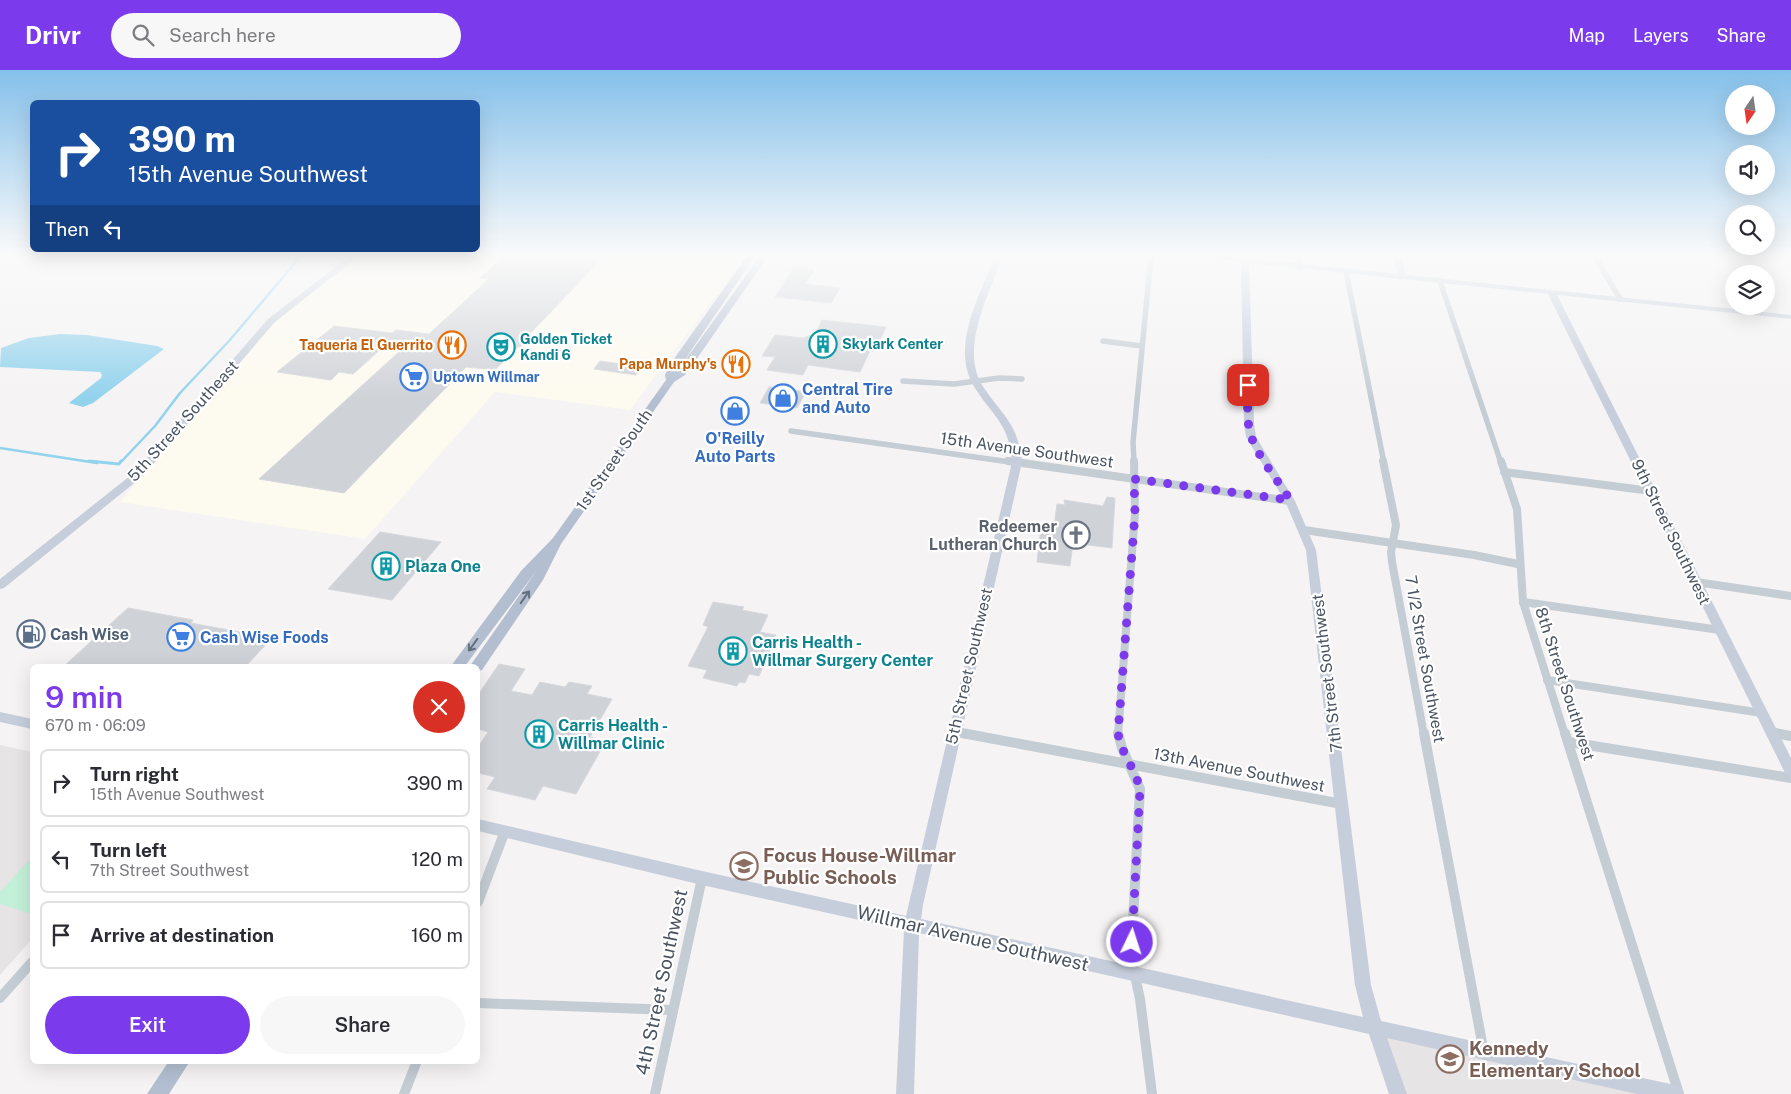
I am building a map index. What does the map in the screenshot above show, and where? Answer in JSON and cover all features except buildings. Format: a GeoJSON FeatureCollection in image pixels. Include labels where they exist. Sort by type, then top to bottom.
{"type":"FeatureCollection","features":[{"type":"Feature","properties":{"kind":"main road","name":"1st Street South"},"geometry":{"type":"LineString","coordinates":[[671,380],[670,376],[674,366],[718,304]]}},
{"type":"Feature","properties":{"kind":"main road","name":"1st Street South"},"geometry":{"type":"LineString","coordinates":[[478,664],[539,577],[557,541],[671,380],[684,370],[730,304]]}},
{"type":"Feature","properties":{"kind":"main road","name":"1st Street South"},"geometry":{"type":"LineString","coordinates":[[459,664],[524,574],[557,541]]}},
{"type":"Feature","properties":{"kind":"main road"},"geometry":{"type":"LineString","coordinates":[[157,1094],[179,1064]]}},
{"type":"Feature","properties":{"kind":"street","name":"5th Street Southeast"},"geometry":{"type":"LineString","coordinates":[[2,585],[139,474],[271,321],[293,304]]}},
{"type":"Feature","properties":{"kind":"street","name":"5th Street Southwest"},"geometry":{"type":"LineString","coordinates":[[905,1094],[912,924],[954,732],[1017,462],[1016,440],[1011,428],[976,383],[970,366],[970,346],[984,304]]}},
{"type":"Feature","properties":{"kind":"street"},"geometry":{"type":"LineString","coordinates":[[1146,304],[1133,442],[1135,514],[1118,733],[1120,745],[1139,782],[1141,799],[1132,942],[1133,974],[1140,999],[1152,1094]]}},
{"type":"Feature","properties":{"kind":"street","name":"7th Street Southwest"},"geometry":{"type":"LineString","coordinates":[[1246,304],[1248,424],[1258,451],[1290,500],[1311,550],[1364,985],[1368,1010],[1398,1094]]}},
{"type":"Feature","properties":{"kind":"street","name":"7 1/2 Street Southwest"},"geometry":{"type":"LineString","coordinates":[[1352,304],[1396,525],[1392,562],[1484,1053]]}},
{"type":"Feature","properties":{"kind":"street","name":"8th Street Southwest"},"geometry":{"type":"LineString","coordinates":[[1448,304],[1504,472],[1520,526],[1522,543],[1518,564],[1523,602],[1547,680],[1569,742],[1679,1094]]}},
{"type":"Feature","properties":{"kind":"street","name":"9th Street Southwest"},"geometry":{"type":"LineString","coordinates":[[1558,304],[1791,771]]}},
{"type":"Feature","properties":{"kind":"street"},"geometry":{"type":"LineString","coordinates":[[1665,304],[1791,317]]}},
{"type":"Feature","properties":{"kind":"street"},"geometry":{"type":"LineString","coordinates":[[1103,341],[1142,346]]}},
{"type":"Feature","properties":{"kind":"street"},"geometry":{"type":"LineString","coordinates":[[902,381],[943,384],[976,383],[999,378],[1022,379]]}},
{"type":"Feature","properties":{"kind":"street","name":"15th Avenue Southwest"},"geometry":{"type":"LineString","coordinates":[[791,431],[1290,500]]}},
{"type":"Feature","properties":{"kind":"street"},"geometry":{"type":"LineString","coordinates":[[1504,472],[1651,491]]}},
{"type":"Feature","properties":{"kind":"street"},"geometry":{"type":"LineString","coordinates":[[1304,530],[1394,542],[1518,564]]}},
{"type":"Feature","properties":{"kind":"street"},"geometry":{"type":"LineString","coordinates":[[1696,582],[1791,596]]}},
{"type":"Feature","properties":{"kind":"street"},"geometry":{"type":"LineString","coordinates":[[1523,602],[1720,630]]}},
{"type":"Feature","properties":{"kind":"street"},"geometry":{"type":"LineString","coordinates":[[1547,680],[1762,714]]}},
{"type":"Feature","properties":{"kind":"street"},"geometry":{"type":"LineString","coordinates":[[0,717],[30,724]]}},
{"type":"Feature","properties":{"kind":"street","name":"13th Avenue Southwest"},"geometry":{"type":"LineString","coordinates":[[954,732],[1342,804]]}},
{"type":"Feature","properties":{"kind":"street"},"geometry":{"type":"LineString","coordinates":[[1772,734],[1791,736]]}},
{"type":"Feature","properties":{"kind":"street"},"geometry":{"type":"LineString","coordinates":[[1569,742],[1791,778]]}},
{"type":"Feature","properties":{"kind":"street","name":"Willmar Avenue Southwest"},"geometry":{"type":"LineString","coordinates":[[480,825],[702,878],[1675,1094]]}},
{"type":"Feature","properties":{"kind":"street"},"geometry":{"type":"LineString","coordinates":[[480,897],[504,831]]}},
{"type":"Feature","properties":{"kind":"street","name":"4th Street Southwest"},"geometry":{"type":"LineString","coordinates":[[655,1094],[702,878]]}},
{"type":"Feature","properties":{"kind":"street"},"geometry":{"type":"LineString","coordinates":[[0,998],[30,964]]}},
{"type":"Feature","properties":{"kind":"street"},"geometry":{"type":"LineString","coordinates":[[480,1003],[673,1010]]}},
{"type":"Feature","properties":{"kind":"street"},"geometry":{"type":"LineString","coordinates":[[404,1094],[415,1064]]}},
{"type":"Feature","properties":{"kind":"shaded area"},"geometry":{"type":"Polygon","coordinates":[[[298,304],[709,304],[630,410],[495,392],[365,539],[120,502],[277,319],[298,304]]]}},
{"type":"Feature","properties":{"kind":"shaded area"},"geometry":{"type":"Polygon","coordinates":[[[0,745],[30,752],[30,941],[0,975],[0,745]]]}},
{"type":"Feature","properties":{"kind":"shaded area","name":"Kennedy Elementary School"},"geometry":{"type":"Polygon","coordinates":[[[1376,1029],[1673,1094],[1398,1094],[1376,1029]]]}},
{"type":"Feature","properties":{"kind":"green space"},"geometry":{"type":"Polygon","coordinates":[[[30,859],[30,913],[0,904],[0,892],[30,859]]]}},
{"type":"Feature","properties":{"kind":"water"},"geometry":{"type":"Polygon","coordinates":[[[60,334],[87,335],[157,346],[164,349],[93,403],[83,407],[69,403],[101,378],[100,372],[0,367],[1,348],[29,338],[60,334]]]}},
{"type":"Feature","properties":{"kind":"waterway"},"geometry":{"type":"LineString","coordinates":[[120,463],[155,426],[180,393],[229,341],[261,304]]}},
{"type":"Feature","properties":{"kind":"waterway"},"geometry":{"type":"LineString","coordinates":[[0,448],[97,463]]}},
{"type":"Feature","properties":{"kind":"waterway"},"geometry":{"type":"LineString","coordinates":[[89,461],[119,464],[121,461]]}},
{"type":"Feature","properties":{"kind":"place","name":"Skylark Center"},"geometry":{"type":"Point","coordinates":[823,344]}},
{"type":"Feature","properties":{"kind":"place","name":"Taqueria El Guerrito"},"geometry":{"type":"Point","coordinates":[452,345]}},
{"type":"Feature","properties":{"kind":"place","name":"Golden Ticket Kandi 6"},"geometry":{"type":"Point","coordinates":[501,347]}},
{"type":"Feature","properties":{"kind":"place","name":"Papa Murphy's"},"geometry":{"type":"Point","coordinates":[736,364]}},
{"type":"Feature","properties":{"kind":"place","name":"Uptown Willmar"},"geometry":{"type":"Point","coordinates":[414,377]}},
{"type":"Feature","properties":{"kind":"place","name":"Central Tire and Auto"},"geometry":{"type":"Point","coordinates":[783,398]}},
{"type":"Feature","properties":{"kind":"place","name":"O'Reilly Auto Parts"},"geometry":{"type":"Point","coordinates":[735,411]}},
{"type":"Feature","properties":{"kind":"place","name":"Redeemer Lutheran Church"},"geometry":{"type":"Point","coordinates":[1076,535]}},
{"type":"Feature","properties":{"kind":"place","name":"Plaza One"},"geometry":{"type":"Point","coordinates":[386,566]}},
{"type":"Feature","properties":{"kind":"place","name":"Cash Wise"},"geometry":{"type":"Point","coordinates":[31,634]}},
{"type":"Feature","properties":{"kind":"place","name":"Cash Wise Foods"},"geometry":{"type":"Point","coordinates":[181,637]}},
{"type":"Feature","properties":{"kind":"place","name":"Carris Health - Willmar Surgery Center"},"geometry":{"type":"Point","coordinates":[733,651]}},
{"type":"Feature","properties":{"kind":"place","name":"Carris Health - Willmar Clinic"},"geometry":{"type":"Point","coordinates":[539,734]}},
{"type":"Feature","properties":{"kind":"place","name":"Focus House-Willmar Public Schools"},"geometry":{"type":"Point","coordinates":[744,866]}},
{"type":"Feature","properties":{"kind":"place","name":"Kennedy Elementary School"},"geometry":{"type":"Point","coordinates":[1450,1059]}},
{"type":"Feature","properties":{"kind":"route"},"geometry":{"type":"LineString","coordinates":[[1132,942],[1141,799],[1139,782],[1120,745],[1118,733],[1135,514],[1134,479],[1290,500],[1258,451],[1251,436],[1248,424],[1248,385]]}}]}
